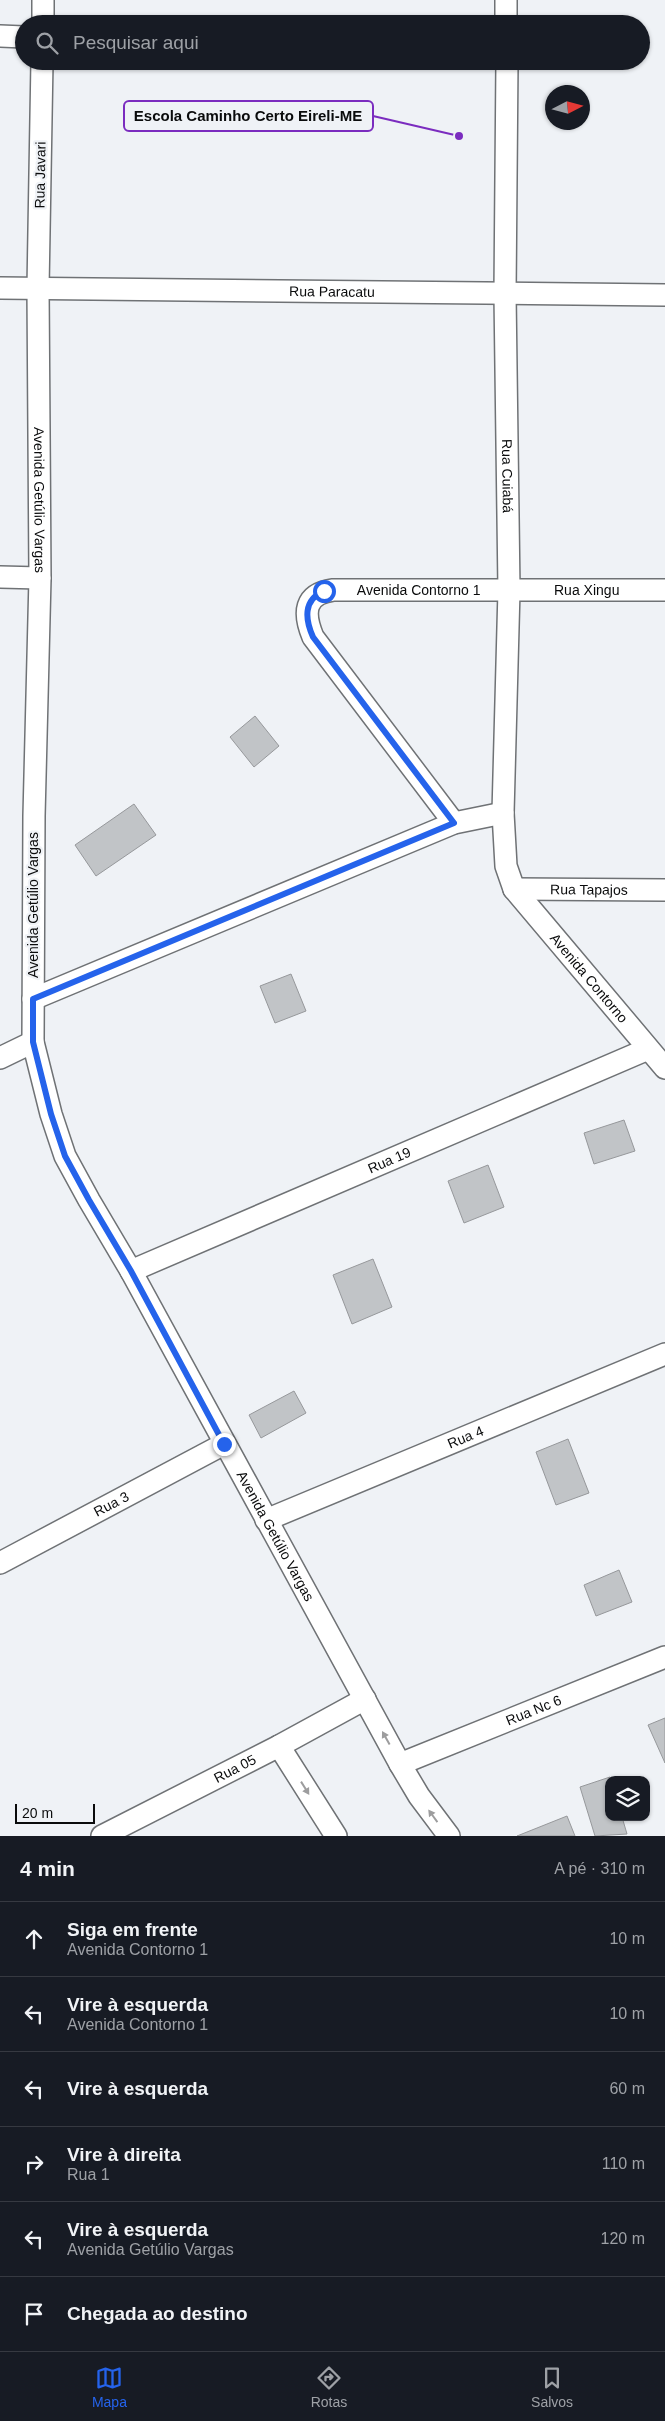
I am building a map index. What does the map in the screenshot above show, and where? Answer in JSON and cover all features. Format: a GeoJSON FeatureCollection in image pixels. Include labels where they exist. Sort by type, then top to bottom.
{"type":"FeatureCollection","features":[{"type":"Feature","properties":{"kind":"street"},"geometry":{"type":"LineString","coordinates":[[43,0],[43,15]]}},
{"type":"Feature","properties":{"kind":"street"},"geometry":{"type":"LineString","coordinates":[[506,0],[506,15]]}},
{"type":"Feature","properties":{"kind":"street"},"geometry":{"type":"LineString","coordinates":[[0,36],[15,37]]}},
{"type":"Feature","properties":{"kind":"street","name":"Rua Javari"},"geometry":{"type":"LineString","coordinates":[[38,288],[42,70]]}},
{"type":"Feature","properties":{"kind":"street","name":"Rua Cuiabá"},"geometry":{"type":"LineString","coordinates":[[506,70],[505,294],[509,590],[503,813],[506,866],[514,889]]}},
{"type":"Feature","properties":{"kind":"street","name":"Rua Paracatu"},"geometry":{"type":"LineString","coordinates":[[0,288],[665,295]]}},
{"type":"Feature","properties":{"kind":"street","name":"Avenida Getúlio Vargas"},"geometry":{"type":"LineString","coordinates":[[38,288],[40,578],[34,816],[33,1042],[51,1114],[65,1156],[89,1200],[131,1271],[400,1764],[419,1796],[448,1836]]}},
{"type":"Feature","properties":{"kind":"street"},"geometry":{"type":"LineString","coordinates":[[0,577],[40,578]]}},
{"type":"Feature","properties":{"kind":"street","name":"Rua Xingu"},"geometry":{"type":"LineString","coordinates":[[509,590],[665,590]]}},
{"type":"Feature","properties":{"kind":"street","name":"Avenida Contorno 1"},"geometry":{"type":"LineString","coordinates":[[454,823],[313,637],[307,620],[308,609],[311,600],[324,591],[509,590]]}},
{"type":"Feature","properties":{"kind":"street"},"geometry":{"type":"LineString","coordinates":[[33,999],[454,823],[503,813]]}},
{"type":"Feature","properties":{"kind":"street","name":"Rua Tapajos"},"geometry":{"type":"LineString","coordinates":[[514,889],[665,890]]}},
{"type":"Feature","properties":{"kind":"street","name":"Avenida Contorno"},"geometry":{"type":"LineString","coordinates":[[514,889],[665,1068]]}},
{"type":"Feature","properties":{"kind":"street"},"geometry":{"type":"LineString","coordinates":[[0,1058],[33,1042]]}},
{"type":"Feature","properties":{"kind":"street","name":"Rua 19"},"geometry":{"type":"LineString","coordinates":[[131,1271],[648,1049]]}},
{"type":"Feature","properties":{"kind":"street","name":"Rua 4"},"geometry":{"type":"LineString","coordinates":[[266,1520],[665,1354]]}},
{"type":"Feature","properties":{"kind":"street","name":"Rua 3"},"geometry":{"type":"LineString","coordinates":[[0,1563],[224,1444]]}},
{"type":"Feature","properties":{"kind":"street","name":"Rua Nc 6"},"geometry":{"type":"LineString","coordinates":[[400,1764],[665,1657]]}},
{"type":"Feature","properties":{"kind":"street","name":"Rua 05"},"geometry":{"type":"LineString","coordinates":[[102,1836],[279,1746],[365,1699]]}},
{"type":"Feature","properties":{"kind":"street"},"geometry":{"type":"LineString","coordinates":[[279,1746],[336,1836]]}},
{"type":"Feature","properties":{"kind":"building"},"geometry":{"type":"Polygon","coordinates":[[[255,716],[279,746],[254,767],[230,737],[255,716]]]}},
{"type":"Feature","properties":{"kind":"building"},"geometry":{"type":"Polygon","coordinates":[[[134,804],[156,835],[96,876],[75,845],[134,804]]]}},
{"type":"Feature","properties":{"kind":"building"},"geometry":{"type":"Polygon","coordinates":[[[291,974],[306,1011],[275,1023],[260,986],[291,974]]]}},
{"type":"Feature","properties":{"kind":"building"},"geometry":{"type":"Polygon","coordinates":[[[624,1120],[635,1151],[594,1164],[584,1133],[624,1120]]]}},
{"type":"Feature","properties":{"kind":"building"},"geometry":{"type":"Polygon","coordinates":[[[488,1165],[504,1207],[464,1223],[448,1181],[488,1165]]]}},
{"type":"Feature","properties":{"kind":"building"},"geometry":{"type":"Polygon","coordinates":[[[373,1259],[392,1307],[352,1324],[333,1275],[373,1259]]]}},
{"type":"Feature","properties":{"kind":"building"},"geometry":{"type":"Polygon","coordinates":[[[294,1391],[306,1413],[261,1438],[249,1415],[294,1391]]]}},
{"type":"Feature","properties":{"kind":"building"},"geometry":{"type":"Polygon","coordinates":[[[568,1439],[589,1493],[556,1505],[536,1452],[568,1439]]]}},
{"type":"Feature","properties":{"kind":"building"},"geometry":{"type":"Polygon","coordinates":[[[619,1570],[632,1602],[596,1616],[584,1585],[619,1570]]]}},
{"type":"Feature","properties":{"kind":"building"},"geometry":{"type":"Polygon","coordinates":[[[665,1718],[665,1763],[648,1725],[665,1718]]]}},
{"type":"Feature","properties":{"kind":"building"},"geometry":{"type":"Polygon","coordinates":[[[605,1779],[605,1821],[623,1821],[627,1834],[595,1836],[580,1787],[605,1779]]]}},
{"type":"Feature","properties":{"kind":"building"},"geometry":{"type":"Polygon","coordinates":[[[567,1816],[575,1836],[517,1836],[567,1816]]]}},
{"type":"Feature","properties":{"kind":"place","name":"Escola Caminho Certo Eireli-ME"},"geometry":{"type":"Point","coordinates":[459,136]}},
{"type":"Feature","properties":{"kind":"route"},"geometry":{"type":"LineString","coordinates":[[224,1444],[131,1271],[112,1242],[65,1156],[51,1114],[33,1042],[33,999],[454,823],[313,637],[308,626],[308,609],[311,600],[317,594],[324,591]]}}]}
